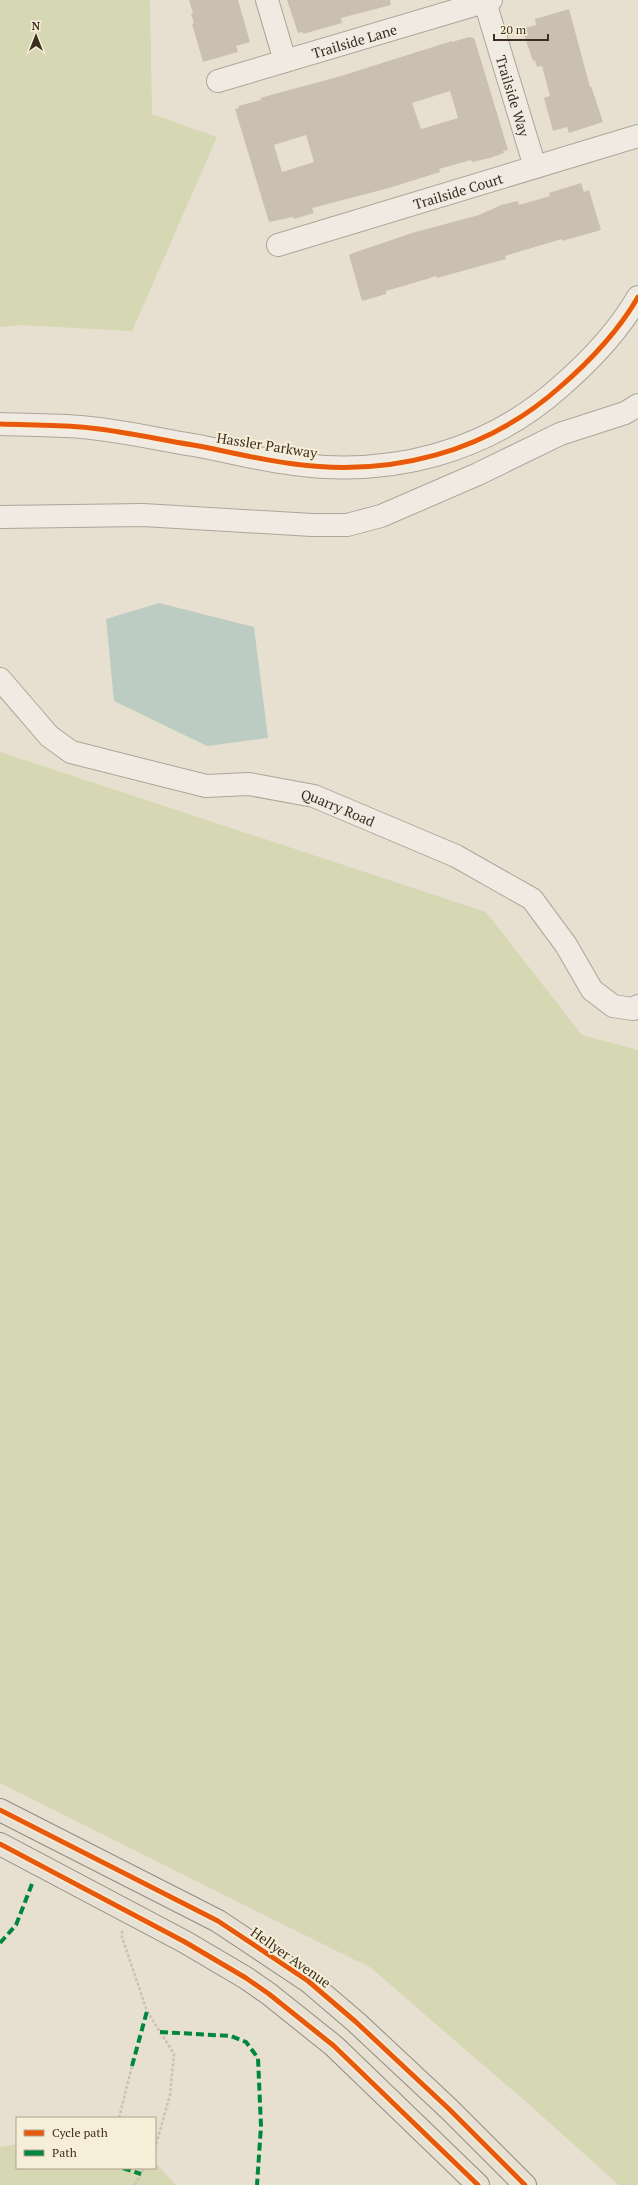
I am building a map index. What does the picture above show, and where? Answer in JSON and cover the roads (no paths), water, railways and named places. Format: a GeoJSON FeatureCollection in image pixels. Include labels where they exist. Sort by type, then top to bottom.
{"type":"FeatureCollection","features":[{"type":"Feature","properties":{"kind":"main road","name":"Hellyer Avenue"},"geometry":{"type":"LineString","coordinates":[[0,1810],[218,1921],[308,1981],[356,2022],[449,2109],[525,2185]]}},
{"type":"Feature","properties":{"kind":"main road"},"geometry":{"type":"LineString","coordinates":[[0,1844],[185,1942],[246,1978],[334,2046],[478,2185]]}},
{"type":"Feature","properties":{"kind":"main road"},"geometry":{"type":"LineString","coordinates":[[334,2046],[356,2022]]}},
{"type":"Feature","properties":{"kind":"street"},"geometry":{"type":"LineString","coordinates":[[267,0],[285,61]]}},
{"type":"Feature","properties":{"kind":"street","name":"Trailside Lane"},"geometry":{"type":"LineString","coordinates":[[218,82],[488,1]]}},
{"type":"Feature","properties":{"kind":"street","name":"Trailside Way"},"geometry":{"type":"LineString","coordinates":[[488,1],[535,167]]}},
{"type":"Feature","properties":{"kind":"street","name":"Trailside Court"},"geometry":{"type":"LineString","coordinates":[[278,245],[638,136]]}},
{"type":"Feature","properties":{"kind":"street","name":"Hassler Parkway"},"geometry":{"type":"LineString","coordinates":[[0,424],[82,427],[294,464],[360,468],[426,459],[492,435],[540,404],[586,364],[626,319],[638,297]]}},
{"type":"Feature","properties":{"kind":"street"},"geometry":{"type":"LineString","coordinates":[[0,517],[144,515],[312,525],[347,524],[381,516],[478,474],[560,434],[625,413],[638,405]]}},
{"type":"Feature","properties":{"kind":"street","name":"Quarry Road"},"geometry":{"type":"LineString","coordinates":[[0,680],[49,736],[71,752],[206,786],[249,784],[314,796],[456,856],[532,899],[566,945],[592,990],[613,1006],[633,1009],[638,1006]]}}]}
